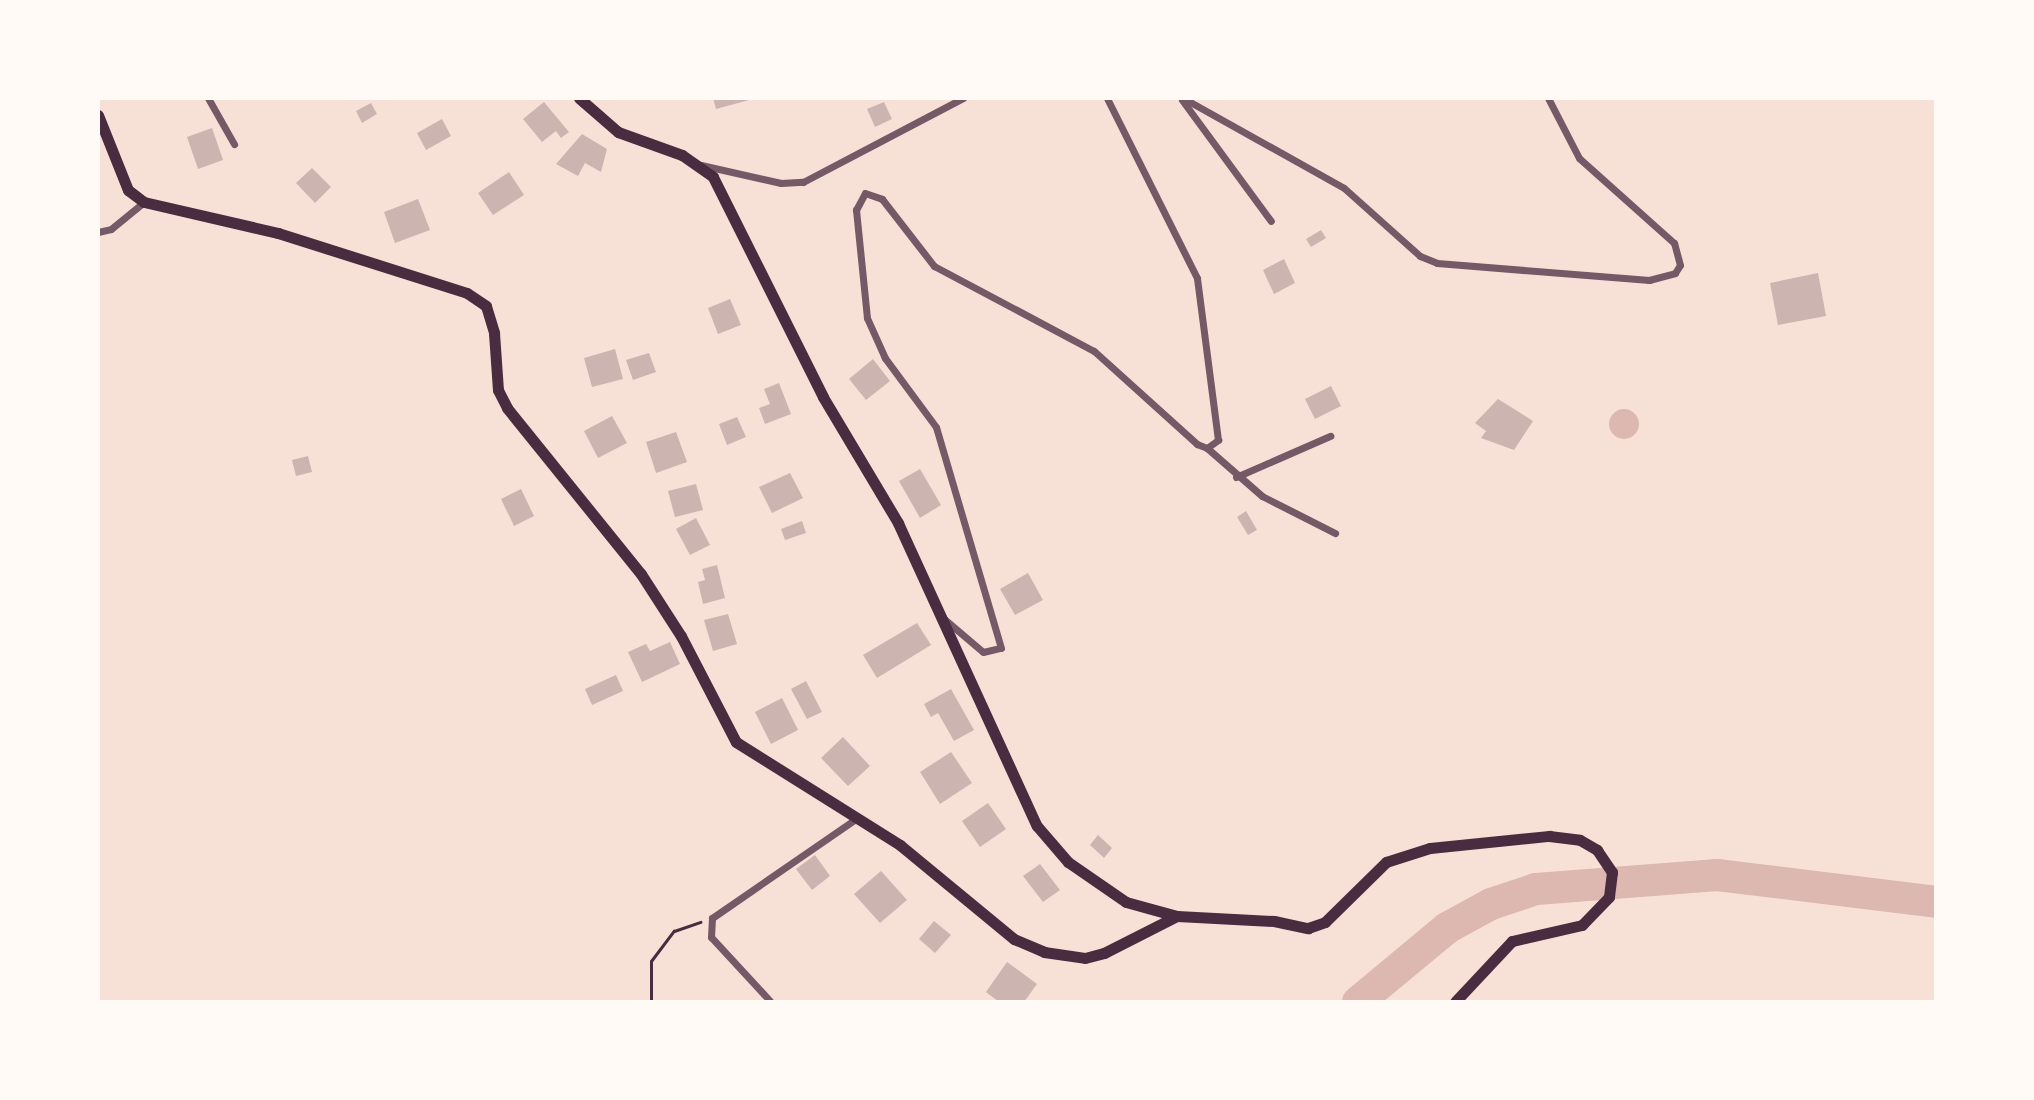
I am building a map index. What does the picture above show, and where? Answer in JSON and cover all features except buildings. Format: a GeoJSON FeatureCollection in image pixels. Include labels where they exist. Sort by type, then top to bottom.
{"type":"FeatureCollection","features":[{"type":"Feature","properties":{"kind":"main road"},"geometry":{"type":"LineString","coordinates":[[579,98],[618,132],[701,165],[727,200],[823,397],[898,523],[1037,826],[1068,862],[1126,902],[1177,916],[1274,921],[1308,928],[1325,922],[1386,862],[1430,848],[1549,836],[1580,840],[1597,850],[1612,872],[1609,897],[1597,910],[1567,931],[1512,941],[1455,1002]]}},
{"type":"Feature","properties":{"kind":"main road"},"geometry":{"type":"LineString","coordinates":[[98,115],[128,190],[144,202],[278,233],[467,293],[486,306],[494,333],[498,390],[507,408],[662,605],[723,724],[736,742],[900,845],[1014,939],[1044,952],[1085,958],[1104,953],[1177,916]]}},
{"type":"Feature","properties":{"kind":"street"},"geometry":{"type":"LineString","coordinates":[[208,98],[234,144]]}},
{"type":"Feature","properties":{"kind":"street"},"geometry":{"type":"LineString","coordinates":[[701,165],[781,183],[803,182],[963,98]]}},
{"type":"Feature","properties":{"kind":"street"},"geometry":{"type":"LineString","coordinates":[[1107,98],[1197,278],[1218,429],[1218,440],[1207,448]]}},
{"type":"Feature","properties":{"kind":"street"},"geometry":{"type":"LineString","coordinates":[[1182,98],[1344,188],[1420,256],[1437,263],[1649,280],[1675,273],[1680,265],[1674,243],[1579,158],[1548,98]]}},
{"type":"Feature","properties":{"kind":"street"},"geometry":{"type":"LineString","coordinates":[[1182,98],[1271,221]]}},
{"type":"Feature","properties":{"kind":"street"},"geometry":{"type":"LineString","coordinates":[[939,614],[983,652],[1001,648],[936,427],[885,358],[867,318],[856,210],[865,193],[882,199],[934,266],[1094,351],[1207,448],[1236,477],[1335,533]]}},
{"type":"Feature","properties":{"kind":"street"},"geometry":{"type":"LineString","coordinates":[[98,232],[111,229],[144,202]]}},
{"type":"Feature","properties":{"kind":"street"},"geometry":{"type":"LineString","coordinates":[[1236,477],[1330,436]]}},
{"type":"Feature","properties":{"kind":"street"},"geometry":{"type":"LineString","coordinates":[[771,1002],[711,937],[712,918],[857,818]]}},
{"type":"Feature","properties":{"kind":"path"},"geometry":{"type":"LineString","coordinates":[[651,1002],[651,961],[674,931],[712,918]]}},
{"type":"Feature","properties":{"kind":"shaded area"},"geometry":{"type":"Polygon","coordinates":[[[1624,409],[1635,413],[1639,424],[1635,435],[1624,439],[1613,435],[1609,424],[1613,413],[1624,409]]]}},
{"type":"Feature","properties":{"kind":"waterway"},"geometry":{"type":"LineString","coordinates":[[1358,1002],[1447,928],[1491,904],[1536,889],[1717,875],[1936,902]]}}]}
